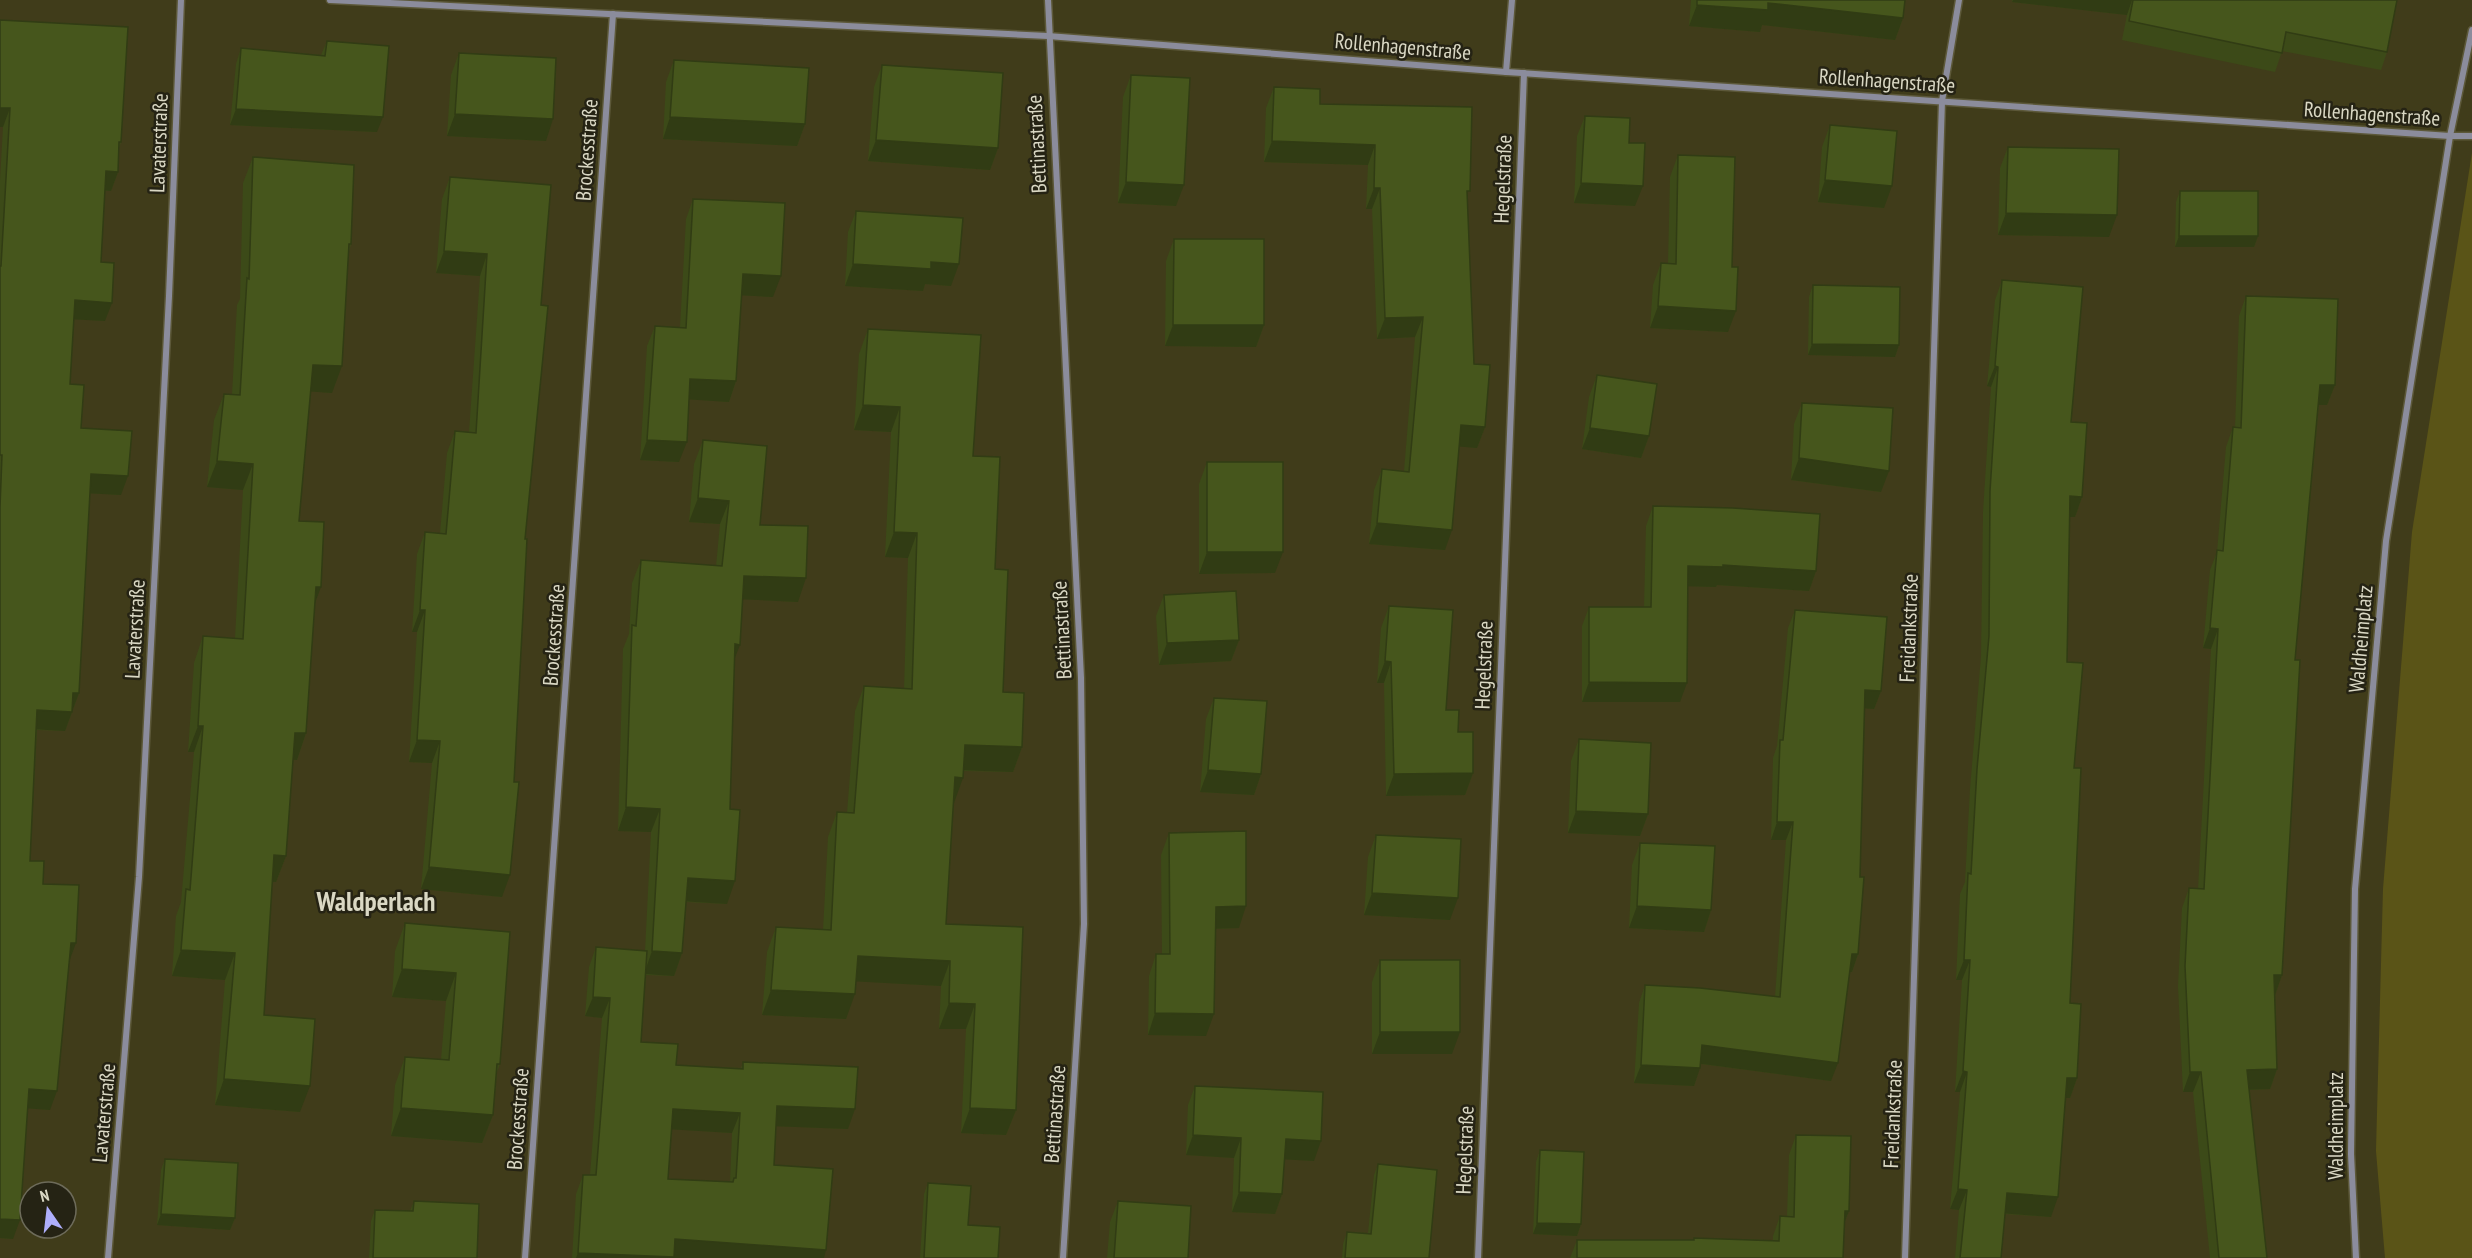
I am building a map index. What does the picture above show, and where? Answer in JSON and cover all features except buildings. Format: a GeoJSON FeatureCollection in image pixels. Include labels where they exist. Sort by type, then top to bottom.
{"type":"FeatureCollection","features":[{"type":"Feature","properties":{"kind":"street","name":"Lavaterstraße"},"geometry":{"type":"LineString","coordinates":[[108,1258],[139,877],[169,296],[181,0]]}},
{"type":"Feature","properties":{"kind":"street","name":"Rollenhagenstraße"},"geometry":{"type":"LineString","coordinates":[[330,0],[1048,36],[1506,72],[2472,136]]}},
{"type":"Feature","properties":{"kind":"street"},"geometry":{"type":"LineString","coordinates":[[542,10],[543,0]]}},
{"type":"Feature","properties":{"kind":"street","name":"Bettinastraße"},"geometry":{"type":"LineString","coordinates":[[1048,0],[1081,690],[1084,924],[1063,1258]]}},
{"type":"Feature","properties":{"kind":"street"},"geometry":{"type":"LineString","coordinates":[[1506,72],[1512,0]]}},
{"type":"Feature","properties":{"kind":"street","name":"Freidankstraße"},"geometry":{"type":"LineString","coordinates":[[1905,1258],[1942,101],[1959,0]]}},
{"type":"Feature","properties":{"kind":"street","name":"Brockesstraße"},"geometry":{"type":"LineString","coordinates":[[525,1258],[613,14]]}},
{"type":"Feature","properties":{"kind":"street","name":"Waldheimplatz"},"geometry":{"type":"LineString","coordinates":[[2356,1258],[2351,1154],[2355,889],[2386,541],[2450,136],[2472,30]]}},
{"type":"Feature","properties":{"kind":"street","name":"Hegelstraße"},"geometry":{"type":"LineString","coordinates":[[1478,1258],[1524,73]]}},
{"type":"Feature","properties":{"kind":"shaded area"},"geometry":{"type":"Polygon","coordinates":[[[2472,153],[2472,1258],[2385,1258],[2376,1151],[2383,889],[2412,532],[2472,153]]]}},
{"type":"Feature","properties":{"kind":"district","name":"Waldperlach"},"geometry":{"type":"Point","coordinates":[376,902]}}]}
